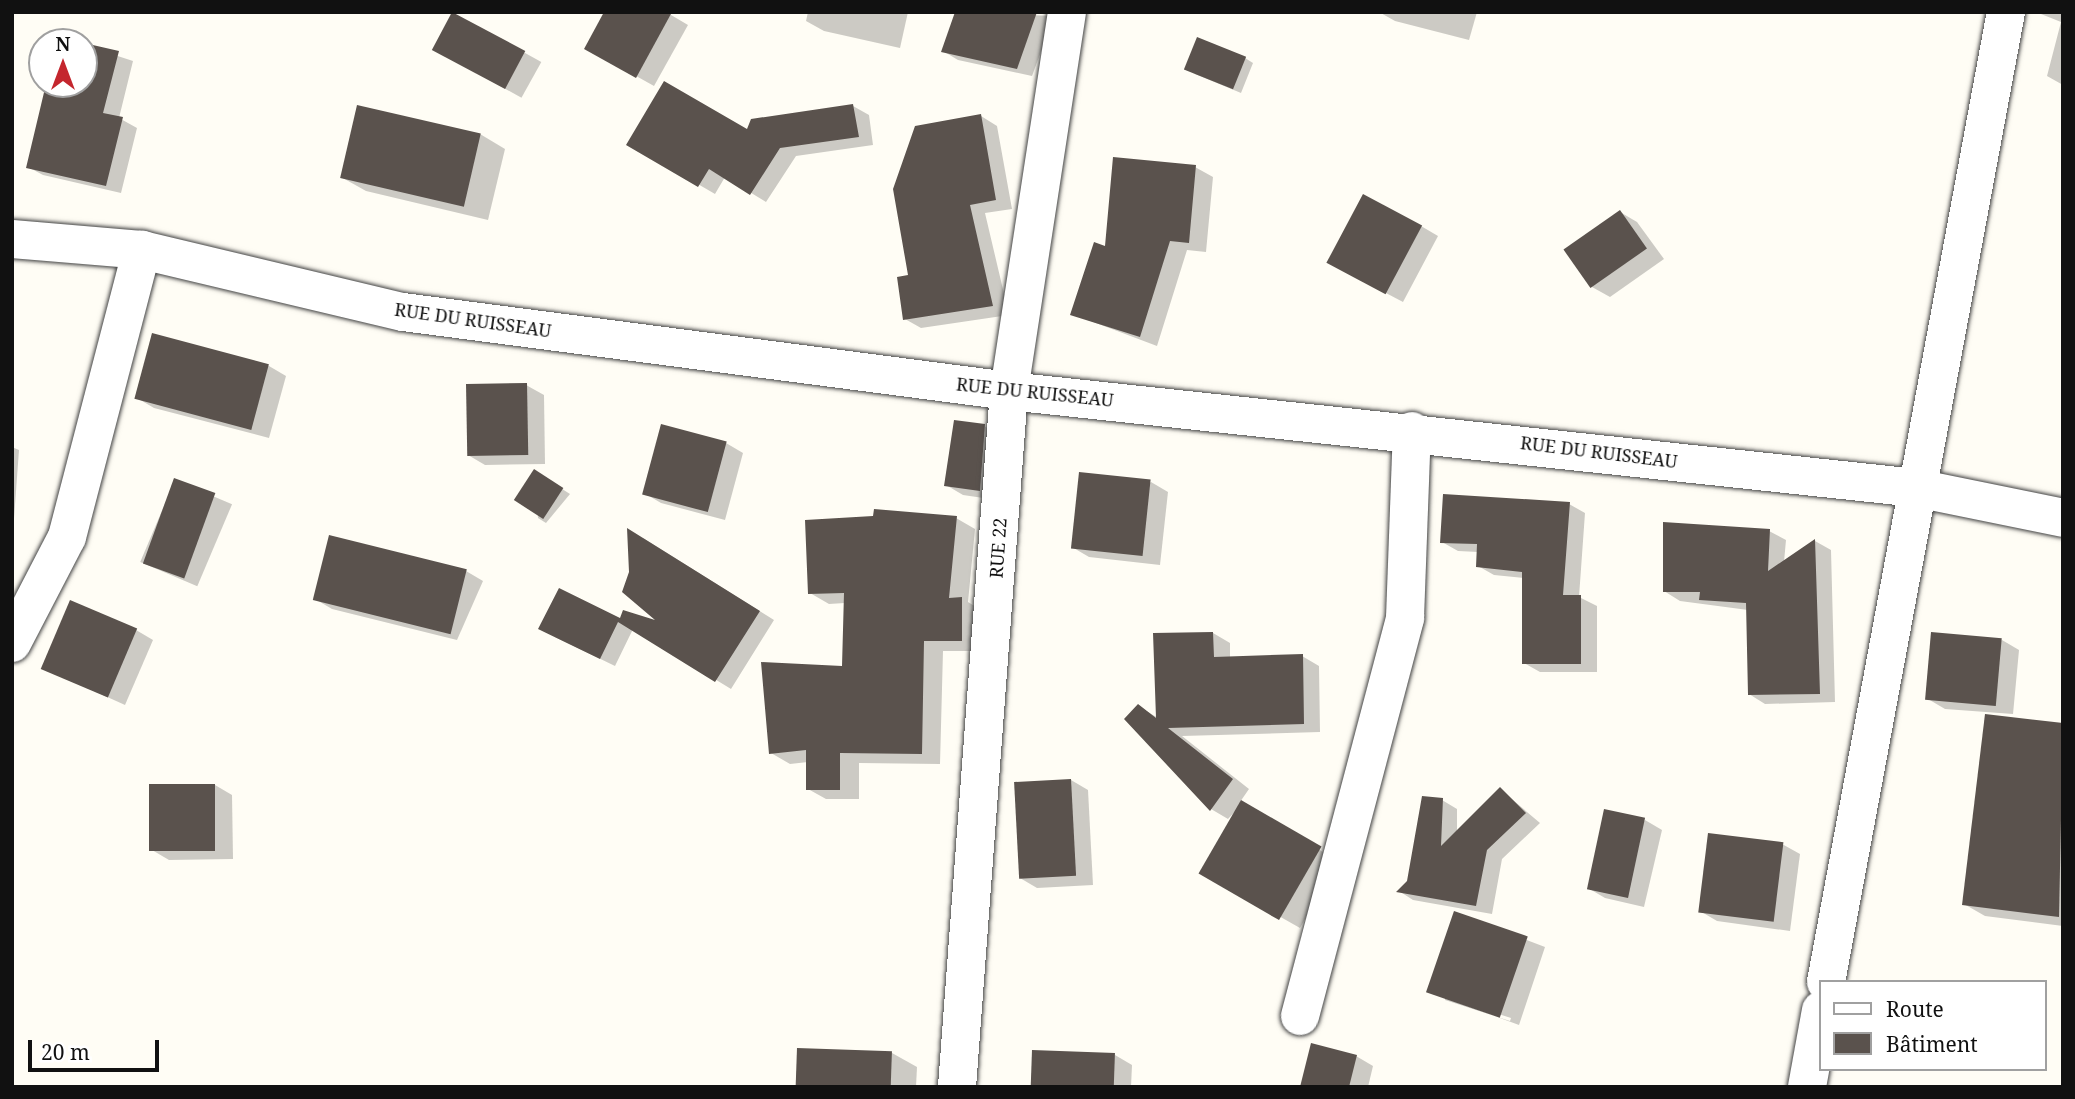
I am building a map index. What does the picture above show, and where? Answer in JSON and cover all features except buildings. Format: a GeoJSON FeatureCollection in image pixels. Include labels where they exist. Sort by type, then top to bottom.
{"type":"FeatureCollection","features":[{"type":"Feature","properties":{"kind":"street","name":"RUE 22"},"geometry":{"type":"LineString","coordinates":[[957,1087],[1009,391],[1067,12]]}},
{"type":"Feature","properties":{"kind":"street"},"geometry":{"type":"LineString","coordinates":[[1826,980],[2006,12]]}},
{"type":"Feature","properties":{"kind":"street","name":"RUE DU RUISSEAU"},"geometry":{"type":"LineString","coordinates":[[12,239],[142,250],[403,312],[1009,391],[1412,431],[1916,488],[2063,518]]}},
{"type":"Feature","properties":{"kind":"street"},"geometry":{"type":"LineString","coordinates":[[12,643],[67,537],[142,250]]}},
{"type":"Feature","properties":{"kind":"street"},"geometry":{"type":"LineString","coordinates":[[1300,1016],[1405,618],[1412,431]]}},
{"type":"Feature","properties":{"kind":"street"},"geometry":{"type":"LineString","coordinates":[[1807,1087],[1820,1016]]}}]}
